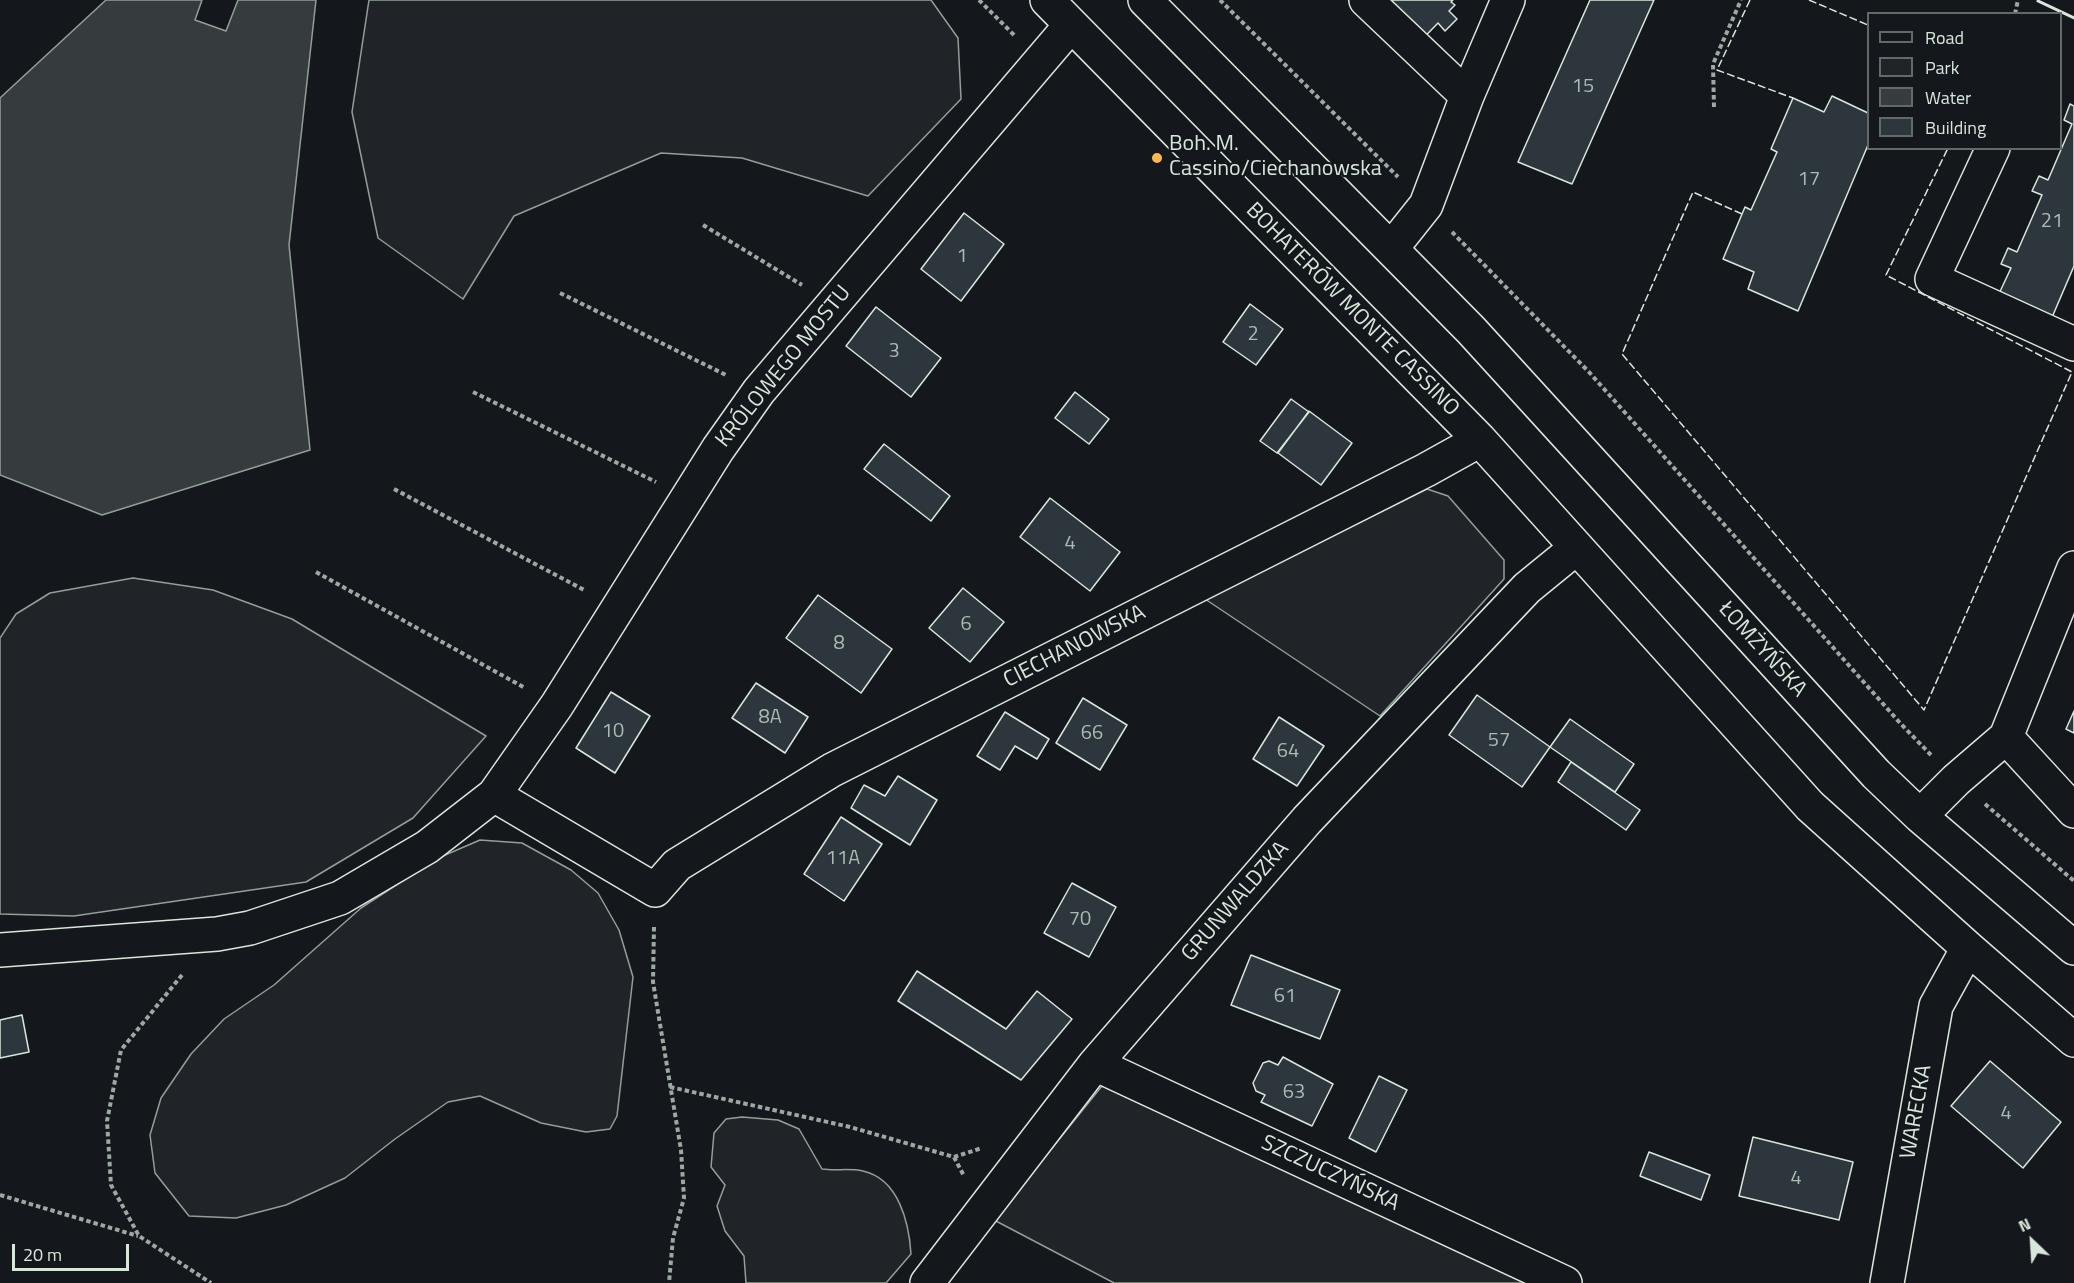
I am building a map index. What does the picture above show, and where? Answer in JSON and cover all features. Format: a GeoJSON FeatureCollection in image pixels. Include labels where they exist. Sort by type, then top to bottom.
{"type":"FeatureCollection","features":[{"type":"Feature","properties":{"kind":"street","name":"BOHATERÓW MONTE CASSINO"},"geometry":{"type":"LineString","coordinates":[[1047,0],[1480,440]]}},
{"type":"Feature","properties":{"kind":"street"},"geometry":{"type":"LineString","coordinates":[[1145,0],[1391,249],[1426,205],[1467,96],[1508,0]]}},
{"type":"Feature","properties":{"kind":"street"},"geometry":{"type":"LineString","coordinates":[[1366,0],[1467,96]]}},
{"type":"Feature","properties":{"kind":"street","name":"KRÓLOWEGO MOSTU"},"geometry":{"type":"LineString","coordinates":[[0,950],[217,934],[250,928],[340,898],[427,847],[494,795],[557,705],[718,449],[759,391],[1071,26]]}},
{"type":"Feature","properties":{"kind":"street"},"geometry":{"type":"LineString","coordinates":[[1992,150],[1932,279],[2074,345]]}},
{"type":"Feature","properties":{"kind":"street","name":"ŁOMŻYŃSKA"},"geometry":{"type":"LineString","coordinates":[[1391,249],[1552,417],[1861,758],[1920,816],[2074,948]]}},
{"type":"Feature","properties":{"kind":"street"},"geometry":{"type":"LineString","coordinates":[[1480,440],[1810,806],[2074,1041]]}},
{"type":"Feature","properties":{"kind":"street","name":"CIECHANOWSKA"},"geometry":{"type":"LineString","coordinates":[[655,890],[677,865],[832,770],[1480,440]]}},
{"type":"Feature","properties":{"kind":"street","name":"GRUNWALDZKA"},"geometry":{"type":"LineString","coordinates":[[927,1283],[1095,1064],[1315,812],[1527,588],[1576,548]]}},
{"type":"Feature","properties":{"kind":"street"},"geometry":{"type":"LineString","coordinates":[[1920,816],[1956,780],[2006,737],[2074,568]]}},
{"type":"Feature","properties":{"kind":"street"},"geometry":{"type":"LineString","coordinates":[[2006,737],[2074,811]]}},
{"type":"Feature","properties":{"kind":"street"},"geometry":{"type":"LineString","coordinates":[[494,795],[655,890]]}},
{"type":"Feature","properties":{"kind":"street","name":"WARECKA"},"geometry":{"type":"LineString","coordinates":[[1887,1283],[1936,1006],[1968,948]]}},
{"type":"Feature","properties":{"kind":"street"},"geometry":{"type":"LineString","coordinates":[[2026,1000],[2048,1015],[2066,1016],[2074,1011]]}},
{"type":"Feature","properties":{"kind":"street","name":"SZCZUCZYŃSKA"},"geometry":{"type":"LineString","coordinates":[[1095,1064],[1565,1283]]}},
{"type":"Feature","properties":{"kind":"path"},"geometry":{"type":"LineString","coordinates":[[1220,0],[1426,205],[1589,372],[1900,723],[1956,780],[2074,881]]}},
{"type":"Feature","properties":{"kind":"path"},"geometry":{"type":"LineString","coordinates":[[1714,107],[1713,64],[1741,0]]}},
{"type":"Feature","properties":{"kind":"path"},"geometry":{"type":"LineString","coordinates":[[703,225],[834,304]]}},
{"type":"Feature","properties":{"kind":"path"},"geometry":{"type":"LineString","coordinates":[[560,293],[759,391]]}},
{"type":"Feature","properties":{"kind":"path"},"geometry":{"type":"LineString","coordinates":[[473,392],[688,497]]}},
{"type":"Feature","properties":{"kind":"path"},"geometry":{"type":"LineString","coordinates":[[394,489],[618,608]]}},
{"type":"Feature","properties":{"kind":"path"},"geometry":{"type":"LineString","coordinates":[[316,572],[557,705]]}},
{"type":"Feature","properties":{"kind":"path"},"geometry":{"type":"LineString","coordinates":[[655,890],[653,982],[681,1150],[684,1198],[673,1238],[669,1283]]}},
{"type":"Feature","properties":{"kind":"path"},"geometry":{"type":"LineString","coordinates":[[139,1236],[111,1185],[107,1121],[121,1050],[217,934]]}},
{"type":"Feature","properties":{"kind":"path"},"geometry":{"type":"LineString","coordinates":[[670,1087],[850,1127],[954,1157],[989,1146]]}},
{"type":"Feature","properties":{"kind":"path"},"geometry":{"type":"LineString","coordinates":[[0,1195],[139,1236],[211,1283]]}},
{"type":"Feature","properties":{"kind":"green space"},"geometry":{"type":"Polygon","coordinates":[[[369,0],[931,0],[958,38],[961,99],[868,196],[742,158],[661,153],[514,216],[463,299],[378,238],[352,112],[369,0]]]}},
{"type":"Feature","properties":{"kind":"green space"},"geometry":{"type":"Polygon","coordinates":[[[1427,489],[1448,496],[1504,560],[1504,579],[1380,716],[1205,599],[1427,489]]]}},
{"type":"Feature","properties":{"kind":"green space"},"geometry":{"type":"Polygon","coordinates":[[[133,578],[213,590],[292,619],[486,736],[413,818],[306,882],[74,916],[0,914],[0,638],[16,614],[50,593],[133,578]]]}},
{"type":"Feature","properties":{"kind":"green space"},"geometry":{"type":"Polygon","coordinates":[[[480,840],[522,843],[571,870],[598,893],[619,930],[633,977],[617,1116],[610,1129],[586,1132],[541,1123],[480,1096],[448,1102],[345,1178],[286,1205],[236,1218],[189,1216],[155,1173],[150,1135],[161,1098],[191,1054],[224,1019],[274,985],[361,908],[436,859],[480,840]]]}},
{"type":"Feature","properties":{"kind":"green space"},"geometry":{"type":"Polygon","coordinates":[[[1102,1086],[1528,1283],[1114,1283],[994,1220],[1102,1086]]]}},
{"type":"Feature","properties":{"kind":"green space"},"geometry":{"type":"Polygon","coordinates":[[[742,1117],[778,1120],[799,1129],[822,1169],[863,1171],[885,1183],[900,1204],[908,1229],[911,1254],[886,1283],[746,1283],[744,1256],[725,1231],[717,1206],[725,1185],[711,1167],[714,1133],[726,1119],[742,1117]]]}},
{"type":"Feature","properties":{"kind":"water"},"geometry":{"type":"Polygon","coordinates":[[[106,0],[202,0],[195,20],[226,31],[238,0],[316,0],[289,245],[310,450],[102,515],[0,475],[0,98],[106,0]]]}},
{"type":"Feature","properties":{"kind":"building"},"geometry":{"type":"Polygon","coordinates":[[[1349,0],[1453,0],[1451,2],[1455,5],[1449,11],[1457,19],[1445,31],[1438,23],[1405,57],[1349,0]]]}},
{"type":"Feature","properties":{"kind":"building"},"geometry":{"type":"Polygon","coordinates":[[[1590,0],[1654,0],[1572,184],[1518,162],[1590,0]]]}},
{"type":"Feature","properties":{"kind":"building"},"geometry":{"type":"Polygon","coordinates":[[[1832,96],[1867,113],[1867,147],[1798,311],[1748,289],[1754,272],[1723,259],[1745,207],[1751,210],[1777,152],[1771,149],[1793,98],[1824,112],[1832,96]]]}},
{"type":"Feature","properties":{"kind":"building"},"geometry":{"type":"Polygon","coordinates":[[[2070,104],[2074,106],[2074,266],[2050,322],[1997,298],[2011,268],[2001,264],[2008,248],[2017,252],[2042,195],[2032,191],[2039,176],[2048,180],[2072,124],[2064,120],[2070,104]]]}},
{"type":"Feature","properties":{"kind":"building"},"geometry":{"type":"Polygon","coordinates":[[[964,213],[1004,244],[961,301],[921,269],[964,213]]]}},
{"type":"Feature","properties":{"kind":"building"},"geometry":{"type":"Polygon","coordinates":[[[1250,304],[1283,329],[1256,365],[1223,342],[1250,304]]]}},
{"type":"Feature","properties":{"kind":"building"},"geometry":{"type":"Polygon","coordinates":[[[876,307],[941,358],[911,397],[846,346],[876,307]]]}},
{"type":"Feature","properties":{"kind":"building"},"geometry":{"type":"Polygon","coordinates":[[[1075,392],[1109,419],[1089,444],[1055,418],[1075,392]]]}},
{"type":"Feature","properties":{"kind":"building"},"geometry":{"type":"Polygon","coordinates":[[[1291,399],[1309,412],[1277,453],[1260,441],[1291,399]]]}},
{"type":"Feature","properties":{"kind":"building"},"geometry":{"type":"Polygon","coordinates":[[[1309,411],[1352,443],[1321,485],[1278,453],[1309,411]]]}},
{"type":"Feature","properties":{"kind":"building"},"geometry":{"type":"Polygon","coordinates":[[[884,444],[950,496],[931,521],[864,469],[884,444]]]}},
{"type":"Feature","properties":{"kind":"building"},"geometry":{"type":"Polygon","coordinates":[[[1050,498],[1120,552],[1090,591],[1020,537],[1050,498]]]}},
{"type":"Feature","properties":{"kind":"building"},"geometry":{"type":"Polygon","coordinates":[[[963,588],[1004,622],[970,662],[929,628],[963,588]]]}},
{"type":"Feature","properties":{"kind":"building"},"geometry":{"type":"Polygon","coordinates":[[[818,595],[892,649],[861,693],[786,638],[818,595]]]}},
{"type":"Feature","properties":{"kind":"building"},"geometry":{"type":"Polygon","coordinates":[[[756,683],[808,717],[785,753],[732,718],[756,683]]]}},
{"type":"Feature","properties":{"kind":"building"},"geometry":{"type":"Polygon","coordinates":[[[611,692],[650,716],[615,773],[576,748],[611,692]]]}},
{"type":"Feature","properties":{"kind":"building"},"geometry":{"type":"Polygon","coordinates":[[[1477,695],[1550,747],[1522,787],[1449,735],[1477,695]]]}},
{"type":"Feature","properties":{"kind":"building"},"geometry":{"type":"Polygon","coordinates":[[[1083,698],[1127,725],[1100,770],[1056,743],[1083,698]]]}},
{"type":"Feature","properties":{"kind":"building"},"geometry":{"type":"Polygon","coordinates":[[[2074,711],[2074,733],[2066,729],[2074,711]]]}},
{"type":"Feature","properties":{"kind":"building"},"geometry":{"type":"Polygon","coordinates":[[[1005,712],[1049,739],[1037,759],[1015,746],[1000,770],[977,756],[1005,712]]]}},
{"type":"Feature","properties":{"kind":"building"},"geometry":{"type":"Polygon","coordinates":[[[1279,717],[1324,746],[1297,786],[1253,759],[1279,717]]]}},
{"type":"Feature","properties":{"kind":"building"},"geometry":{"type":"Polygon","coordinates":[[[1570,719],[1634,764],[1615,792],[1550,747],[1570,719]]]}},
{"type":"Feature","properties":{"kind":"building"},"geometry":{"type":"Polygon","coordinates":[[[1571,762],[1640,810],[1626,830],[1558,782],[1571,762]]]}},
{"type":"Feature","properties":{"kind":"building"},"geometry":{"type":"Polygon","coordinates":[[[898,776],[937,800],[910,845],[851,808],[864,785],[885,796],[898,776]]]}},
{"type":"Feature","properties":{"kind":"building"},"geometry":{"type":"Polygon","coordinates":[[[841,817],[882,844],[844,901],[804,874],[841,817]]]}},
{"type":"Feature","properties":{"kind":"building"},"geometry":{"type":"Polygon","coordinates":[[[1072,883],[1116,907],[1089,957],[1044,933],[1072,883]]]}},
{"type":"Feature","properties":{"kind":"building"},"geometry":{"type":"Polygon","coordinates":[[[1251,955],[1340,990],[1320,1039],[1231,1005],[1251,955]]]}},
{"type":"Feature","properties":{"kind":"building"},"geometry":{"type":"Polygon","coordinates":[[[917,971],[1006,1029],[1037,991],[1072,1019],[1021,1080],[898,1001],[917,971]]]}},
{"type":"Feature","properties":{"kind":"building"},"geometry":{"type":"Polygon","coordinates":[[[22,1015],[29,1052],[0,1058],[0,1020],[22,1015]]]}},
{"type":"Feature","properties":{"kind":"building"},"geometry":{"type":"Polygon","coordinates":[[[1283,1057],[1333,1084],[1312,1126],[1261,1102],[1265,1095],[1256,1091],[1253,1083],[1263,1063],[1269,1061],[1278,1065],[1283,1057]]]}},
{"type":"Feature","properties":{"kind":"building"},"geometry":{"type":"Polygon","coordinates":[[[1990,1061],[2061,1122],[2023,1168],[1951,1106],[1990,1061]]]}},
{"type":"Feature","properties":{"kind":"building"},"geometry":{"type":"Polygon","coordinates":[[[1379,1076],[1407,1090],[1376,1152],[1349,1138],[1379,1076]]]}},
{"type":"Feature","properties":{"kind":"building"},"geometry":{"type":"Polygon","coordinates":[[[1753,1137],[1853,1162],[1839,1220],[1739,1196],[1753,1137]]]}},
{"type":"Feature","properties":{"kind":"building"},"geometry":{"type":"Polygon","coordinates":[[[1649,1152],[1710,1175],[1701,1200],[1640,1176],[1649,1152]]]}},
{"type":"Feature","properties":{"kind":"fence"},"geometry":{"type":"LineString","coordinates":[[1750,0],[1717,70],[1793,98]]}},
{"type":"Feature","properties":{"kind":"fence"},"geometry":{"type":"LineString","coordinates":[[1809,0],[1867,25]]}},
{"type":"Feature","properties":{"kind":"fence"},"geometry":{"type":"LineString","coordinates":[[1742,214],[1693,192],[1622,354],[1924,710],[2072,372],[1886,275],[1947,150]]}},
{"type":"Feature","properties":{"kind":"wall"},"geometry":{"type":"LineString","coordinates":[[2038,1],[2061,12]]}},
{"type":"Feature","properties":{"kind":"wall"},"geometry":{"type":"LineString","coordinates":[[2062,12],[2074,18]]}},
{"type":"Feature","properties":{"kind":"place","name":"Boh. M. Cassino/Ciechanowska"},"geometry":{"type":"Point","coordinates":[1157,158]}}]}
